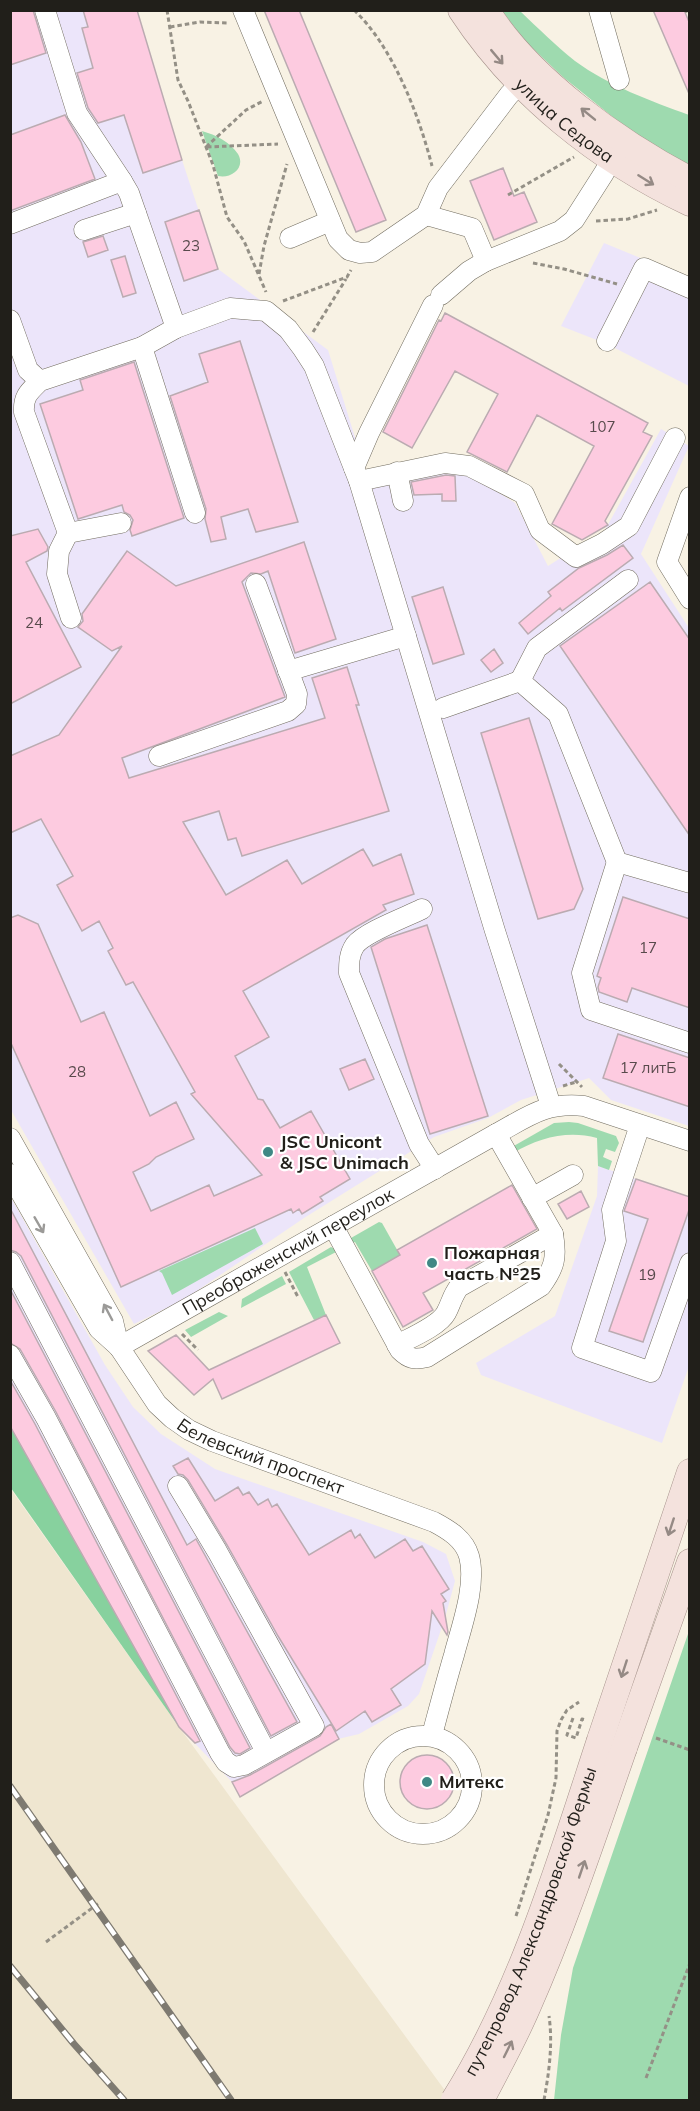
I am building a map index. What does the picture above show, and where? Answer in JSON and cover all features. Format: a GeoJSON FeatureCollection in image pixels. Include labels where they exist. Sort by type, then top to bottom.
{"type":"FeatureCollection","features":[{"type":"Feature","properties":{"kind":"main road","name":"улица Седова"},"geometry":{"type":"LineString","coordinates":[[461,10],[471,26],[527,76]]}},
{"type":"Feature","properties":{"kind":"main road","name":"улица Седова"},"geometry":{"type":"LineString","coordinates":[[486,10],[521,55],[527,76],[545,108],[617,149],[661,189],[690,203]]}},
{"type":"Feature","properties":{"kind":"main road","name":"улица Седова"},"geometry":{"type":"LineString","coordinates":[[617,149],[645,156],[690,180]]}},
{"type":"Feature","properties":{"kind":"main road"},"geometry":{"type":"LineString","coordinates":[[612,1744],[643,1613],[690,1472]]}},
{"type":"Feature","properties":{"kind":"main road"},"geometry":{"type":"LineString","coordinates":[[612,1744],[669,1622],[690,1562]]}},
{"type":"Feature","properties":{"kind":"main road","name":"путепровод Александровской Фермы"},"geometry":{"type":"LineString","coordinates":[[454,2100],[487,2042],[612,1744]]}},
{"type":"Feature","properties":{"kind":"main road","name":"путепровод Александровской Фермы"},"geometry":{"type":"LineString","coordinates":[[481,2100],[528,2007],[560,1929],[612,1744]]}},
{"type":"Feature","properties":{"kind":"street"},"geometry":{"type":"LineString","coordinates":[[599,10],[619,80]]}},
{"type":"Feature","properties":{"kind":"street"},"geometry":{"type":"LineString","coordinates":[[49,11],[77,113],[122,181],[136,213],[176,328]]}},
{"type":"Feature","properties":{"kind":"street"},"geometry":{"type":"LineString","coordinates":[[245,15],[278,93],[295,144],[338,239],[349,250],[360,254],[372,252],[426,215],[438,188],[527,76]]}},
{"type":"Feature","properties":{"kind":"street"},"geometry":{"type":"LineString","coordinates":[[356,474],[369,433],[437,300],[458,279],[486,261],[560,231],[574,220],[617,149]]}},
{"type":"Feature","properties":{"kind":"street"},"geometry":{"type":"LineString","coordinates":[[10,224],[122,181]]}},
{"type":"Feature","properties":{"kind":"street"},"geometry":{"type":"LineString","coordinates":[[84,230],[136,213]]}},
{"type":"Feature","properties":{"kind":"street"},"geometry":{"type":"LineString","coordinates":[[426,215],[472,228],[486,261]]}},
{"type":"Feature","properties":{"kind":"street"},"geometry":{"type":"LineString","coordinates":[[290,238],[330,221]]}},
{"type":"Feature","properties":{"kind":"street"},"geometry":{"type":"LineString","coordinates":[[607,341],[644,268],[690,288]]}},
{"type":"Feature","properties":{"kind":"street"},"geometry":{"type":"LineString","coordinates":[[71,618],[57,574],[59,551],[68,533],[24,412],[24,401],[28,393],[40,381],[142,347],[176,328],[230,308],[269,308],[288,329],[314,366],[356,474],[495,931],[551,1106]]}},
{"type":"Feature","properties":{"kind":"street"},"geometry":{"type":"LineString","coordinates":[[10,320],[28,370],[40,381]]}},
{"type":"Feature","properties":{"kind":"street"},"geometry":{"type":"LineString","coordinates":[[142,347],[195,513]]}},
{"type":"Feature","properties":{"kind":"street"},"geometry":{"type":"LineString","coordinates":[[356,474],[398,472],[445,464],[469,466],[524,495],[540,530],[576,557],[602,544],[629,526],[675,438]]}},
{"type":"Feature","properties":{"kind":"street"},"geometry":{"type":"LineString","coordinates":[[398,472],[403,501]]}},
{"type":"Feature","properties":{"kind":"street"},"geometry":{"type":"LineString","coordinates":[[690,497],[667,562],[690,599]]}},
{"type":"Feature","properties":{"kind":"street"},"geometry":{"type":"LineString","coordinates":[[68,533],[121,523]]}},
{"type":"Feature","properties":{"kind":"street"},"geometry":{"type":"LineString","coordinates":[[443,708],[520,681],[537,648],[628,580]]}},
{"type":"Feature","properties":{"kind":"street"},"geometry":{"type":"LineString","coordinates":[[159,756],[288,711],[296,704],[297,694],[256,584]]}},
{"type":"Feature","properties":{"kind":"street"},"geometry":{"type":"LineString","coordinates":[[288,671],[406,636]]}},
{"type":"Feature","properties":{"kind":"street"},"geometry":{"type":"LineString","coordinates":[[520,681],[558,714],[617,862],[582,973],[591,1010],[690,1043]]}},
{"type":"Feature","properties":{"kind":"street"},"geometry":{"type":"LineString","coordinates":[[617,862],[690,883]]}},
{"type":"Feature","properties":{"kind":"street"},"geometry":{"type":"LineString","coordinates":[[422,909],[365,936],[349,957],[349,973],[419,1144],[435,1168]]}},
{"type":"Feature","properties":{"kind":"street","name":"Преображенский переулок"},"geometry":{"type":"LineString","coordinates":[[119,1347],[495,1134],[551,1106],[566,1104],[584,1106],[690,1141]]}},
{"type":"Feature","properties":{"kind":"street"},"geometry":{"type":"LineString","coordinates":[[640,1125],[612,1210],[616,1241],[582,1348],[651,1372],[690,1263]]}},
{"type":"Feature","properties":{"kind":"street"},"geometry":{"type":"LineString","coordinates":[[333,1226],[397,1345],[407,1357],[427,1358],[541,1286],[551,1272],[556,1253],[553,1234],[495,1134]]}},
{"type":"Feature","properties":{"kind":"street","name":"Белевский проспект"},"geometry":{"type":"LineString","coordinates":[[10,1138],[112,1321],[119,1347]]}},
{"type":"Feature","properties":{"kind":"street","name":"Белевский проспект"},"geometry":{"type":"LineString","coordinates":[[10,1174],[99,1329],[119,1347],[157,1404],[172,1418],[189,1430],[212,1441],[434,1522],[451,1531],[461,1542],[469,1556],[471,1576],[466,1608],[432,1735]]}},
{"type":"Feature","properties":{"kind":"street"},"geometry":{"type":"LineString","coordinates":[[532,1198],[573,1174]]}},
{"type":"Feature","properties":{"kind":"street"},"geometry":{"type":"LineString","coordinates":[[397,1345],[440,1321],[446,1314],[453,1294],[459,1287],[553,1234]]}},
{"type":"Feature","properties":{"kind":"street"},"geometry":{"type":"LineString","coordinates":[[10,1262],[266,1752]]}},
{"type":"Feature","properties":{"kind":"street"},"geometry":{"type":"LineString","coordinates":[[10,1355],[46,1418],[220,1753],[226,1762],[234,1767],[244,1765],[314,1726],[217,1551],[178,1486]]}},
{"type":"Feature","properties":{"kind":"street"},"geometry":{"type":"LineString","coordinates":[[432,1735],[450,1742],[464,1756],[472,1774],[473,1793],[466,1812],[452,1826],[434,1834],[415,1834],[397,1827],[382,1813],[374,1796],[374,1776],[381,1758],[395,1744],[412,1736],[432,1735]]}},
{"type":"Feature","properties":{"kind":"path"},"geometry":{"type":"LineString","coordinates":[[167,10],[178,80],[206,147],[227,217],[244,241],[259,276],[269,308],[347,277]]}},
{"type":"Feature","properties":{"kind":"path"},"geometry":{"type":"LineString","coordinates":[[354,10],[375,36],[401,80],[424,131],[438,188]]}},
{"type":"Feature","properties":{"kind":"path"},"geometry":{"type":"LineString","coordinates":[[170,27],[200,22],[241,23],[245,15]]}},
{"type":"Feature","properties":{"kind":"path"},"geometry":{"type":"LineString","coordinates":[[206,147],[246,110],[278,93]]}},
{"type":"Feature","properties":{"kind":"path"},"geometry":{"type":"LineString","coordinates":[[206,147],[295,144],[264,246],[259,276]]}},
{"type":"Feature","properties":{"kind":"path"},"geometry":{"type":"LineString","coordinates":[[508,195],[578,154]]}},
{"type":"Feature","properties":{"kind":"path"},"geometry":{"type":"LineString","coordinates":[[574,220],[588,222],[628,219],[652,213],[661,208]]}},
{"type":"Feature","properties":{"kind":"path"},"geometry":{"type":"LineString","coordinates":[[303,349],[360,254]]}},
{"type":"Feature","properties":{"kind":"path"},"geometry":{"type":"LineString","coordinates":[[531,262],[634,288]]}},
{"type":"Feature","properties":{"kind":"path"},"geometry":{"type":"LineString","coordinates":[[556,1061],[583,1088]]}},
{"type":"Feature","properties":{"kind":"path"},"geometry":{"type":"LineString","coordinates":[[284,1270],[298,1297]]}},
{"type":"Feature","properties":{"kind":"path"},"geometry":{"type":"LineString","coordinates":[[179,1330],[198,1350]]}},
{"type":"Feature","properties":{"kind":"path"},"geometry":{"type":"LineString","coordinates":[[516,1915],[548,1815],[556,1778],[557,1731],[567,1710],[579,1702]]}},
{"type":"Feature","properties":{"kind":"path"},"geometry":{"type":"LineString","coordinates":[[573,1718],[567,1735],[576,1738],[581,1722]]}},
{"type":"Feature","properties":{"kind":"path"},"geometry":{"type":"LineString","coordinates":[[656,1738],[690,1750]]}},
{"type":"Feature","properties":{"kind":"path"},"geometry":{"type":"LineString","coordinates":[[46,1942],[99,1903]]}},
{"type":"Feature","properties":{"kind":"path"},"geometry":{"type":"LineString","coordinates":[[646,2078],[690,1963]]}},
{"type":"Feature","properties":{"kind":"path"},"geometry":{"type":"LineString","coordinates":[[544,2100],[551,2030],[549,2015]]}},
{"type":"Feature","properties":{"kind":"shaded area"},"geometry":{"type":"Polygon","coordinates":[[[10,11],[137,11],[218,269],[328,350],[370,486],[417,473],[466,472],[515,503],[548,566],[605,530],[661,429],[689,446],[641,554],[689,628],[689,1126],[611,1100],[589,1078],[521,1100],[488,1118],[434,1137],[304,1218],[185,1299],[134,1324],[11,1110],[10,11]]]}},
{"type":"Feature","properties":{"kind":"shaded area"},"geometry":{"type":"Polygon","coordinates":[[[604,243],[689,278],[689,386],[607,344],[561,326],[604,243]]]}},
{"type":"Feature","properties":{"kind":"shaded area"},"geometry":{"type":"Polygon","coordinates":[[[598,1166],[689,1197],[689,1366],[662,1443],[481,1375],[476,1363],[555,1316],[597,1196],[598,1166]]]}},
{"type":"Feature","properties":{"kind":"shaded area"},"geometry":{"type":"Polygon","coordinates":[[[10,1196],[105,1365],[133,1407],[161,1434],[215,1469],[423,1542],[446,1554],[455,1581],[419,1694],[408,1706],[359,1734],[338,1739],[240,1797],[232,1782],[179,1727],[11,1426],[10,1196]]]}},
{"type":"Feature","properties":{"kind":"shaded area"},"geometry":{"type":"Polygon","coordinates":[[[10,1488],[179,1727],[452,2100],[11,2100],[10,1488]]]}},
{"type":"Feature","properties":{"kind":"green space"},"geometry":{"type":"Polygon","coordinates":[[[502,11],[520,11],[575,61],[602,78],[630,92],[689,115],[689,166],[629,130],[563,77],[526,42],[502,11]]]}},
{"type":"Feature","properties":{"kind":"green space"},"geometry":{"type":"Polygon","coordinates":[[[202,131],[222,139],[235,150],[240,159],[239,168],[236,171],[228,176],[218,176],[202,131]]]}},
{"type":"Feature","properties":{"kind":"green space"},"geometry":{"type":"Polygon","coordinates":[[[569,1122],[616,1136],[619,1143],[615,1152],[606,1149],[603,1157],[612,1161],[609,1170],[598,1166],[597,1138],[586,1136],[554,1137],[533,1143],[513,1153],[512,1147],[554,1123],[569,1122]]]}},
{"type":"Feature","properties":{"kind":"green space"},"geometry":{"type":"Polygon","coordinates":[[[379,1222],[382,1223],[400,1255],[372,1271],[355,1242],[351,1244],[350,1241],[351,1238],[379,1222]]]}},
{"type":"Feature","properties":{"kind":"green space"},"geometry":{"type":"Polygon","coordinates":[[[255,1228],[263,1244],[172,1295],[159,1271],[255,1228]]]}},
{"type":"Feature","properties":{"kind":"green space"},"geometry":{"type":"Polygon","coordinates":[[[331,1247],[338,1251],[307,1267],[326,1315],[314,1320],[289,1272],[331,1247]]]}},
{"type":"Feature","properties":{"kind":"green space"},"geometry":{"type":"Polygon","coordinates":[[[282,1276],[286,1284],[241,1308],[242,1299],[282,1276]]]}},
{"type":"Feature","properties":{"kind":"green space"},"geometry":{"type":"Polygon","coordinates":[[[219,1312],[228,1316],[191,1337],[185,1330],[219,1312]]]}},
{"type":"Feature","properties":{"kind":"green space"},"geometry":{"type":"Polygon","coordinates":[[[10,1426],[179,1727],[11,1488],[10,1426]]]}},
{"type":"Feature","properties":{"kind":"green space"},"geometry":{"type":"Polygon","coordinates":[[[689,1631],[689,2100],[554,2100],[561,2035],[573,1968],[689,1631]]]}},
{"type":"Feature","properties":{"kind":"building"},"geometry":{"type":"Polygon","coordinates":[[[10,10],[33,10],[46,53],[10,65],[10,10]]]}},
{"type":"Feature","properties":{"kind":"building"},"geometry":{"type":"Polygon","coordinates":[[[83,10],[137,10],[182,160],[143,173],[124,115],[98,123],[88,108],[77,73],[93,68],[82,28],[88,27],[83,10]]]}},
{"type":"Feature","properties":{"kind":"building"},"geometry":{"type":"Polygon","coordinates":[[[264,10],[299,10],[386,220],[356,232],[264,10]]]}},
{"type":"Feature","properties":{"kind":"building"},"geometry":{"type":"Polygon","coordinates":[[[653,10],[684,10],[690,24],[690,96],[653,10]]]}},
{"type":"Feature","properties":{"kind":"building"},"geometry":{"type":"Polygon","coordinates":[[[65,115],[81,142],[95,179],[10,211],[10,135],[65,115]]]}},
{"type":"Feature","properties":{"kind":"building"},"geometry":{"type":"Polygon","coordinates":[[[503,168],[514,196],[524,192],[537,222],[494,240],[470,181],[503,168]]]}},
{"type":"Feature","properties":{"kind":"building"},"geometry":{"type":"Polygon","coordinates":[[[199,210],[218,269],[184,281],[165,222],[199,210]]]}},
{"type":"Feature","properties":{"kind":"building"},"geometry":{"type":"Polygon","coordinates":[[[103,236],[108,250],[88,257],[83,242],[103,236]]]}},
{"type":"Feature","properties":{"kind":"building"},"geometry":{"type":"Polygon","coordinates":[[[125,256],[136,293],[123,297],[111,260],[125,256]]]}},
{"type":"Feature","properties":{"kind":"building"},"geometry":{"type":"Polygon","coordinates":[[[445,313],[648,423],[643,432],[652,436],[605,521],[608,525],[582,540],[552,524],[594,446],[537,415],[507,472],[467,452],[498,394],[455,371],[412,448],[383,432],[439,320],[441,321],[445,313]]]}},
{"type":"Feature","properties":{"kind":"building"},"geometry":{"type":"Polygon","coordinates":[[[240,341],[298,522],[256,532],[248,509],[221,517],[226,539],[211,542],[205,519],[206,509],[170,396],[208,382],[199,354],[240,341]]]}},
{"type":"Feature","properties":{"kind":"building"},"geometry":{"type":"Polygon","coordinates":[[[134,362],[184,518],[132,536],[130,530],[133,520],[124,512],[122,505],[78,519],[40,404],[83,390],[80,380],[134,362]]]}},
{"type":"Feature","properties":{"kind":"building"},"geometry":{"type":"Polygon","coordinates":[[[446,475],[455,476],[456,501],[442,501],[442,494],[414,495],[411,482],[446,475]]]}},
{"type":"Feature","properties":{"kind":"building"},"geometry":{"type":"Polygon","coordinates":[[[38,529],[48,547],[47,551],[26,562],[81,667],[10,704],[10,536],[38,529]]]}},
{"type":"Feature","properties":{"kind":"building"},"geometry":{"type":"Polygon","coordinates":[[[304,542],[336,639],[295,653],[268,571],[261,574],[251,573],[242,582],[285,697],[122,758],[129,778],[325,718],[312,678],[347,667],[359,705],[356,705],[389,811],[242,856],[236,838],[228,840],[219,811],[183,822],[226,895],[287,860],[302,884],[363,849],[373,866],[401,854],[414,894],[383,905],[386,910],[243,991],[269,1037],[235,1056],[258,1099],[263,1100],[280,1128],[311,1111],[350,1179],[320,1197],[323,1201],[302,1214],[299,1209],[293,1213],[291,1209],[121,1287],[10,1041],[10,918],[18,915],[38,924],[81,1022],[104,1012],[150,1116],[176,1102],[194,1139],[156,1157],[149,1164],[133,1172],[151,1211],[209,1185],[214,1196],[262,1175],[191,1094],[195,1092],[133,982],[126,985],[108,951],[113,948],[99,921],[82,931],[57,885],[73,876],[41,819],[10,833],[10,756],[59,735],[122,646],[112,651],[78,627],[83,621],[82,614],[127,551],[176,586],[304,542]]]}},
{"type":"Feature","properties":{"kind":"building"},"geometry":{"type":"Polygon","coordinates":[[[623,545],[633,558],[562,611],[560,608],[528,634],[519,623],[551,596],[548,592],[579,568],[623,545]]]}},
{"type":"Feature","properties":{"kind":"building"},"geometry":{"type":"Polygon","coordinates":[[[650,582],[690,640],[690,836],[560,646],[650,582]]]}},
{"type":"Feature","properties":{"kind":"building"},"geometry":{"type":"Polygon","coordinates":[[[443,587],[464,654],[433,664],[412,597],[443,587]]]}},
{"type":"Feature","properties":{"kind":"building"},"geometry":{"type":"Polygon","coordinates":[[[494,649],[503,663],[491,672],[481,660],[494,649]]]}},
{"type":"Feature","properties":{"kind":"building"},"geometry":{"type":"Polygon","coordinates":[[[529,718],[583,889],[574,909],[538,919],[481,733],[529,718]]]}},
{"type":"Feature","properties":{"kind":"building"},"geometry":{"type":"Polygon","coordinates":[[[623,897],[690,919],[690,1008],[632,988],[627,1002],[599,992],[601,978],[597,976],[623,897]]]}},
{"type":"Feature","properties":{"kind":"building"},"geometry":{"type":"Polygon","coordinates":[[[427,925],[488,1116],[430,1134],[371,947],[385,939],[427,925]]]}},
{"type":"Feature","properties":{"kind":"building"},"geometry":{"type":"Polygon","coordinates":[[[618,1034],[690,1058],[690,1107],[603,1078],[618,1034]]]}},
{"type":"Feature","properties":{"kind":"building"},"geometry":{"type":"Polygon","coordinates":[[[365,1059],[374,1079],[349,1090],[340,1069],[365,1059]]]}},
{"type":"Feature","properties":{"kind":"building"},"geometry":{"type":"Polygon","coordinates":[[[636,1179],[690,1197],[690,1207],[643,1342],[609,1331],[648,1219],[624,1211],[636,1179]]]}},
{"type":"Feature","properties":{"kind":"building","name":"Пожарная часть №25"},"geometry":{"type":"Polygon","coordinates":[[[512,1185],[537,1229],[423,1293],[433,1310],[403,1327],[372,1271],[400,1255],[397,1250],[512,1185]]]}},
{"type":"Feature","properties":{"kind":"building"},"geometry":{"type":"Polygon","coordinates":[[[581,1191],[589,1207],[567,1219],[558,1204],[581,1191]]]}},
{"type":"Feature","properties":{"kind":"building"},"geometry":{"type":"Polygon","coordinates":[[[10,1208],[187,1545],[196,1539],[297,1722],[271,1736],[21,1256],[10,1250],[10,1208]]]}},
{"type":"Feature","properties":{"kind":"building"},"geometry":{"type":"Polygon","coordinates":[[[10,1289],[250,1748],[240,1754],[235,1753],[230,1747],[56,1412],[20,1349],[10,1343],[10,1289]]]}},
{"type":"Feature","properties":{"kind":"building"},"geometry":{"type":"Polygon","coordinates":[[[326,1315],[340,1343],[222,1399],[213,1379],[194,1395],[148,1351],[176,1335],[209,1370],[326,1315]]]}},
{"type":"Feature","properties":{"kind":"building"},"geometry":{"type":"Polygon","coordinates":[[[10,1380],[200,1741],[195,1743],[179,1727],[10,1426],[10,1380]]]}},
{"type":"Feature","properties":{"kind":"building"},"geometry":{"type":"Polygon","coordinates":[[[188,1458],[215,1501],[238,1487],[243,1495],[249,1492],[258,1505],[268,1499],[272,1507],[277,1504],[309,1555],[351,1530],[355,1538],[360,1534],[375,1558],[405,1539],[413,1551],[422,1546],[449,1589],[441,1594],[446,1601],[443,1603],[448,1632],[447,1635],[432,1611],[425,1664],[391,1689],[401,1705],[372,1722],[365,1711],[336,1731],[188,1480],[178,1474],[173,1466],[188,1458]]]}},
{"type":"Feature","properties":{"kind":"building"},"geometry":{"type":"Polygon","coordinates":[[[331,1724],[339,1739],[240,1797],[232,1782],[250,1775],[320,1736],[331,1724]]]}},
{"type":"Feature","properties":{"kind":"building","name":"Митекс"},"geometry":{"type":"Polygon","coordinates":[[[427,1755],[437,1757],[446,1763],[452,1772],[454,1782],[452,1792],[446,1801],[437,1807],[427,1809],[417,1807],[408,1801],[402,1792],[400,1782],[402,1772],[408,1763],[417,1757],[427,1755]]]}},
{"type":"Feature","properties":{"kind":"railway"},"geometry":{"type":"LineString","coordinates":[[10,1786],[231,2100]]}},
{"type":"Feature","properties":{"kind":"railway"},"geometry":{"type":"LineString","coordinates":[[10,1966],[124,2100]]}},
{"type":"Feature","properties":{"kind":"place","name":"JSC Unicont & JSC Unimach"},"geometry":{"type":"Point","coordinates":[268,1152]}},
{"type":"Feature","properties":{"kind":"place","name":"Пожарная часть №25"},"geometry":{"type":"Point","coordinates":[432,1263]}},
{"type":"Feature","properties":{"kind":"place","name":"Митекс"},"geometry":{"type":"Point","coordinates":[427,1782]}}]}
